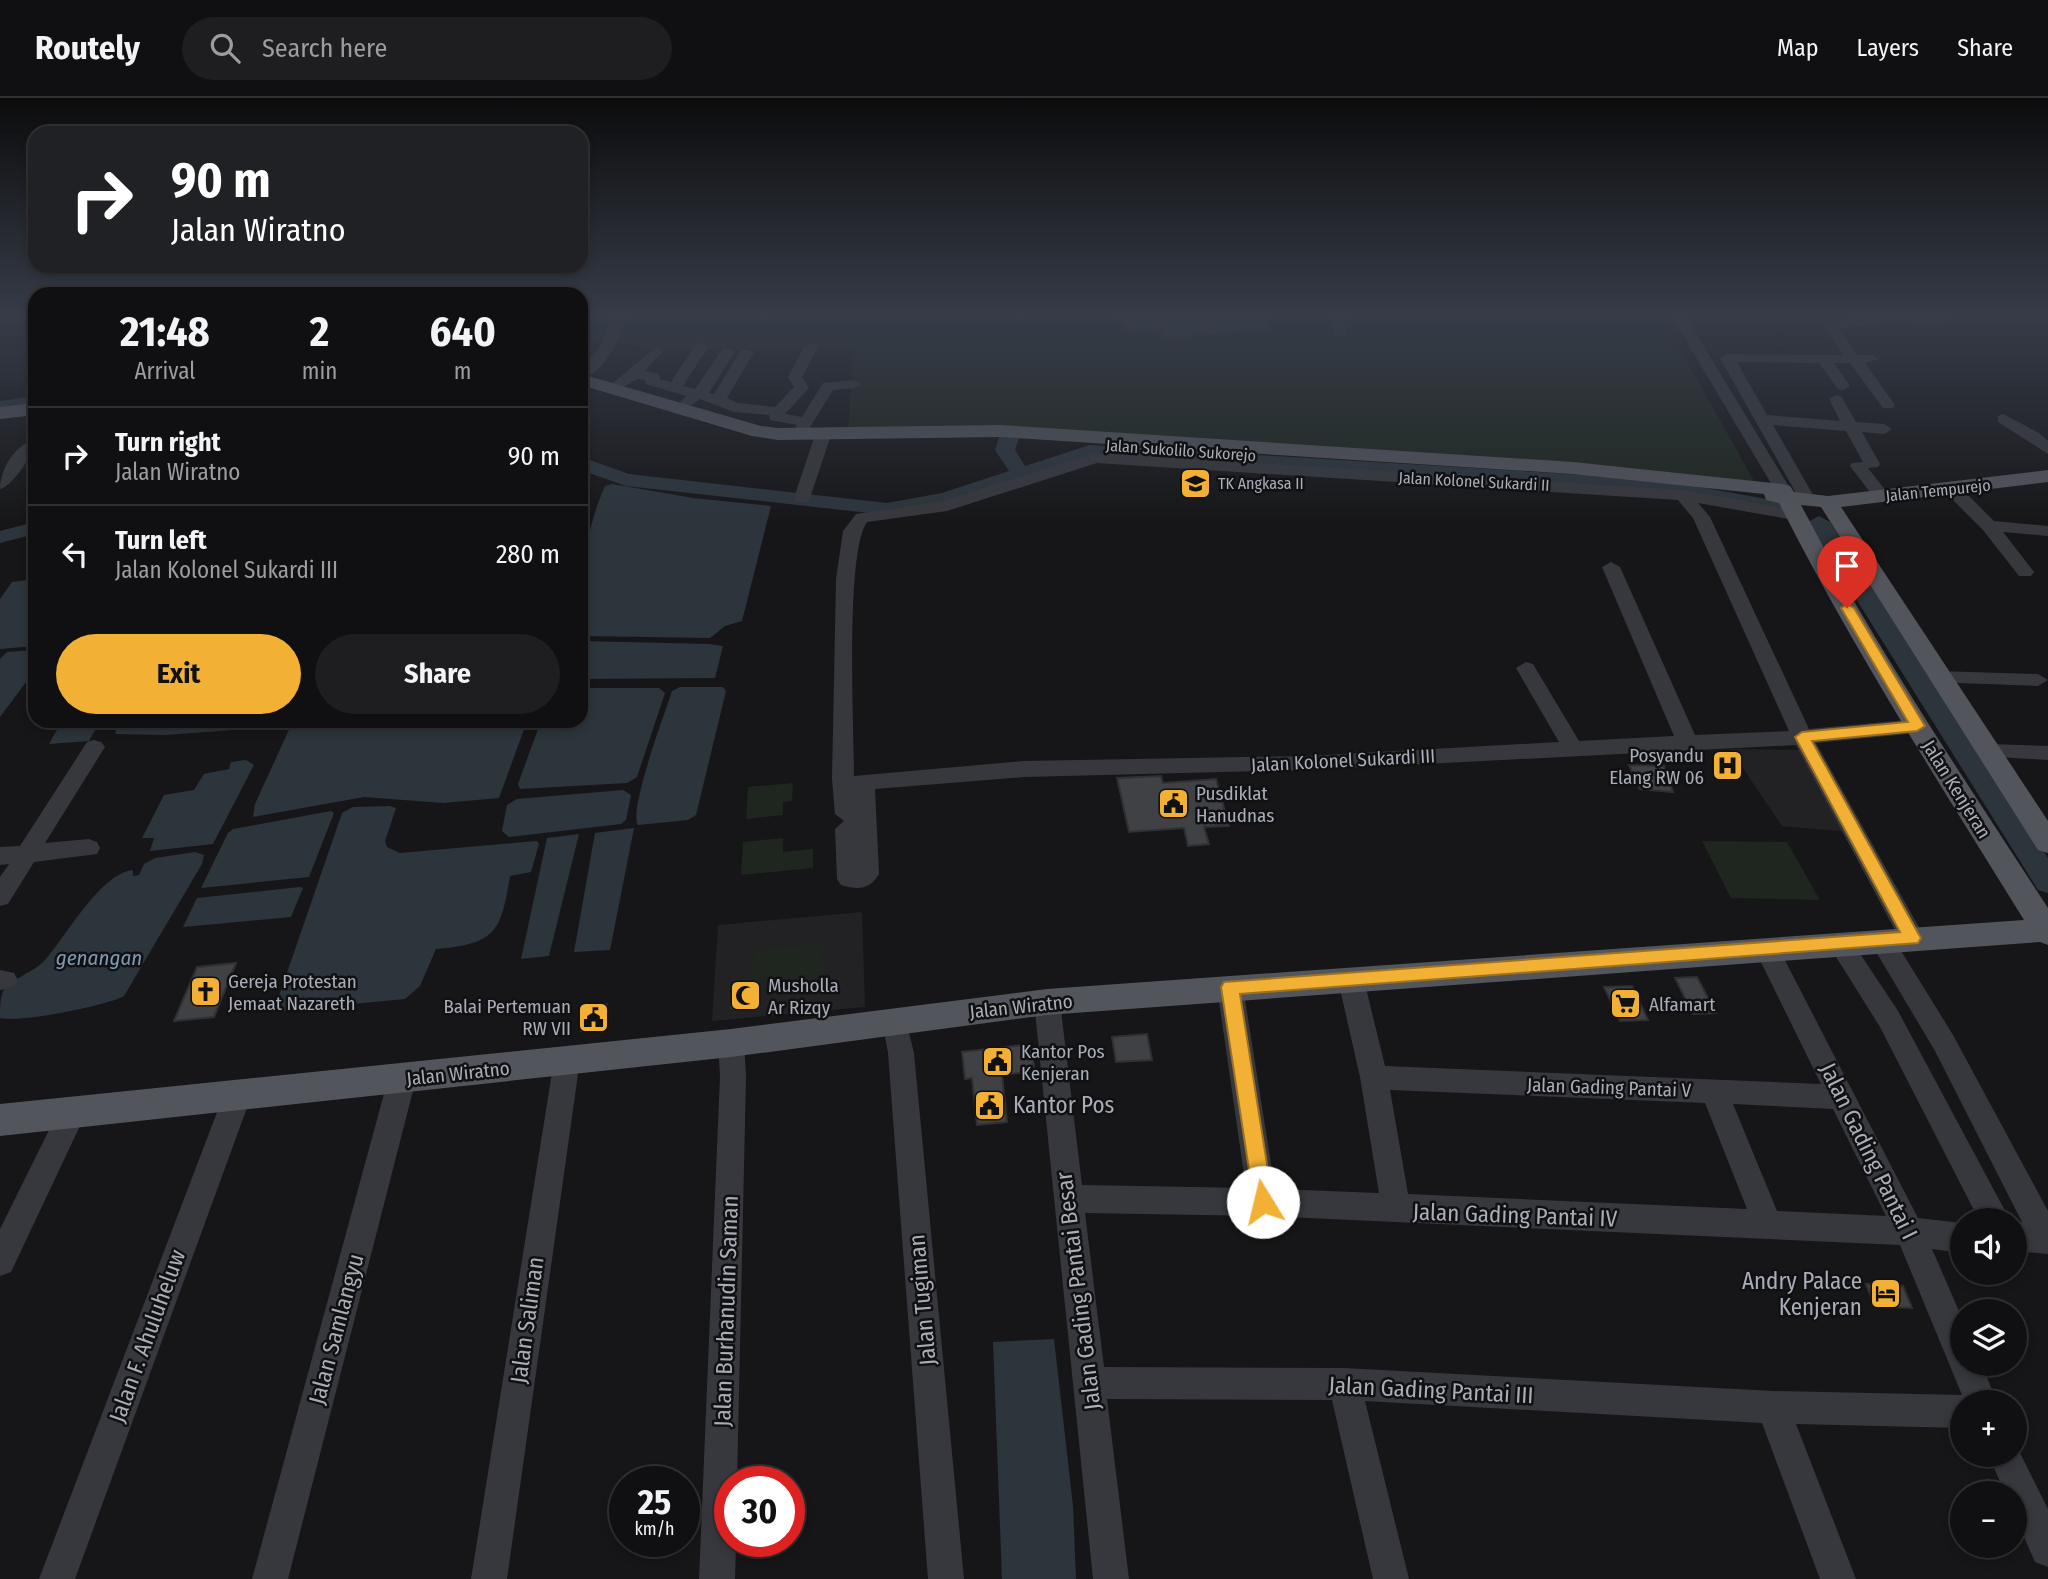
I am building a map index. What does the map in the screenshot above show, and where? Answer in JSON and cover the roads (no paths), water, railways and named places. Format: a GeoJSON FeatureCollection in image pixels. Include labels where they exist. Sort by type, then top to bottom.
{"type":"FeatureCollection","features":[{"type":"Feature","properties":{"kind":"main road","name":"Jalan Sukolilo Sukorejo"},"geometry":{"type":"LineString","coordinates":[[622,386],[741,435],[822,438],[1000,434]]}},
{"type":"Feature","properties":{"kind":"main road","name":"Jalan Sukolilo Sukorejo"},"geometry":{"type":"LineString","coordinates":[[623,386],[686,402],[759,432],[777,436],[802,430],[1000,434],[1608,477],[1792,499]]}},
{"type":"Feature","properties":{"kind":"main road"},"geometry":{"type":"LineString","coordinates":[[0,411],[28,407]]}},
{"type":"Feature","properties":{"kind":"main road","name":"Jalan Tempurejo"},"geometry":{"type":"LineString","coordinates":[[1792,499],[1882,496],[2048,477]]}},
{"type":"Feature","properties":{"kind":"main road","name":"Jalan Kenjeran"},"geometry":{"type":"LineString","coordinates":[[1792,499],[1917,726],[2047,931]]}},
{"type":"Feature","properties":{"kind":"main road"},"geometry":{"type":"LineString","coordinates":[[1792,499],[1910,634],[2047,839]]}},
{"type":"Feature","properties":{"kind":"main road"},"geometry":{"type":"LineString","coordinates":[[1863,631],[1910,634]]}},
{"type":"Feature","properties":{"kind":"main road","name":"Jalan Wiratno"},"geometry":{"type":"LineString","coordinates":[[0,1120],[731,1043],[1047,1002],[1897,939],[2047,931]]}},
{"type":"Feature","properties":{"kind":"street"},"geometry":{"type":"LineString","coordinates":[[671,386],[686,402]]}},
{"type":"Feature","properties":{"kind":"street"},"geometry":{"type":"LineString","coordinates":[[686,402],[699,386]]}},
{"type":"Feature","properties":{"kind":"street"},"geometry":{"type":"LineString","coordinates":[[718,400],[726,386]]}},
{"type":"Feature","properties":{"kind":"street"},"geometry":{"type":"LineString","coordinates":[[801,386],[802,388],[775,417],[802,430],[828,386]]}},
{"type":"Feature","properties":{"kind":"street"},"geometry":{"type":"LineString","coordinates":[[1716,386],[1792,499]]}},
{"type":"Feature","properties":{"kind":"street"},"geometry":{"type":"LineString","coordinates":[[1722,386],[1792,499]]}},
{"type":"Feature","properties":{"kind":"street"},"geometry":{"type":"LineString","coordinates":[[1742,386],[1760,419],[1792,499]]}},
{"type":"Feature","properties":{"kind":"street"},"geometry":{"type":"LineString","coordinates":[[1836,386],[1865,465],[1882,496]]}},
{"type":"Feature","properties":{"kind":"street"},"geometry":{"type":"LineString","coordinates":[[1874,386],[1888,405]]}},
{"type":"Feature","properties":{"kind":"street"},"geometry":{"type":"LineString","coordinates":[[686,402],[718,400],[734,407],[779,412]]}},
{"type":"Feature","properties":{"kind":"street"},"geometry":{"type":"LineString","coordinates":[[1760,419],[1884,429]]}},
{"type":"Feature","properties":{"kind":"street"},"geometry":{"type":"LineString","coordinates":[[2003,419],[2034,436],[2048,449]]}},
{"type":"Feature","properties":{"kind":"street"},"geometry":{"type":"LineString","coordinates":[[802,498],[822,438]]}},
{"type":"Feature","properties":{"kind":"street"},"geometry":{"type":"LineString","coordinates":[[0,484],[8,477],[22,452],[28,448]]}},
{"type":"Feature","properties":{"kind":"street","name":"Jalan Kolonel Sukardi II"},"geometry":{"type":"LineString","coordinates":[[864,782],[845,579],[852,531],[858,520],[941,507],[1082,460],[1153,461],[1683,495],[1729,504],[1792,499]]}},
{"type":"Feature","properties":{"kind":"street"},"geometry":{"type":"LineString","coordinates":[[1952,489],[1989,526],[2025,572]]}},
{"type":"Feature","properties":{"kind":"street"},"geometry":{"type":"LineString","coordinates":[[1683,495],[1701,517],[1944,1043],[2047,1239]]}},
{"type":"Feature","properties":{"kind":"street"},"geometry":{"type":"LineString","coordinates":[[1701,517],[1717,507],[1729,504]]}},
{"type":"Feature","properties":{"kind":"street"},"geometry":{"type":"LineString","coordinates":[[1989,526],[2048,531]]}},
{"type":"Feature","properties":{"kind":"street"},"geometry":{"type":"LineString","coordinates":[[1611,567],[1687,743]]}},
{"type":"Feature","properties":{"kind":"street"},"geometry":{"type":"LineString","coordinates":[[1526,668],[1573,748]]}},
{"type":"Feature","properties":{"kind":"street"},"geometry":{"type":"LineString","coordinates":[[1938,677],[2038,680]]}},
{"type":"Feature","properties":{"kind":"street","name":"Jalan Kolonel Sukardi III"},"geometry":{"type":"LineString","coordinates":[[864,782],[1024,769],[1294,763],[1802,737],[1917,726]]}},
{"type":"Feature","properties":{"kind":"street"},"geometry":{"type":"LineString","coordinates":[[0,897],[94,747]]}},
{"type":"Feature","properties":{"kind":"street"},"geometry":{"type":"LineString","coordinates":[[1989,751],[2048,753]]}},
{"type":"Feature","properties":{"kind":"street"},"geometry":{"type":"LineString","coordinates":[[864,782],[867,874],[860,880],[849,879],[846,821],[864,782]]}},
{"type":"Feature","properties":{"kind":"street"},"geometry":{"type":"LineString","coordinates":[[0,856],[89,848]]}},
{"type":"Feature","properties":{"kind":"street"},"geometry":{"type":"LineString","coordinates":[[1840,944],[1889,1019],[1989,1208]]}},
{"type":"Feature","properties":{"kind":"street","name":"Jalan Gading Pantai I"},"geometry":{"type":"LineString","coordinates":[[1767,950],[1844,1097],[1909,1231],[1950,1328]]}},
{"type":"Feature","properties":{"kind":"street"},"geometry":{"type":"LineString","coordinates":[[1351,980],[1374,1077],[1396,1209]]}},
{"type":"Feature","properties":{"kind":"street"},"geometry":{"type":"LineString","coordinates":[[1230,987],[1263,1202]]}},
{"type":"Feature","properties":{"kind":"street","name":"Jalan Gading Pantai Besar"},"geometry":{"type":"LineString","coordinates":[[1047,1002],[1111,1579]]}},
{"type":"Feature","properties":{"kind":"street","name":"Jalan Tugiman"},"geometry":{"type":"LineString","coordinates":[[895,1021],[901,1053],[946,1579]]}},
{"type":"Feature","properties":{"kind":"street","name":"Jalan Burhanudin Saman"},"geometry":{"type":"LineString","coordinates":[[717,1579],[733,1090],[731,1043]]}},
{"type":"Feature","properties":{"kind":"street","name":"Jalan Saliman"},"geometry":{"type":"LineString","coordinates":[[489,1579],[567,1060]]}},
{"type":"Feature","properties":{"kind":"street","name":"Jalan Gading Pantai V"},"geometry":{"type":"LineString","coordinates":[[1374,1077],[1844,1097]]}},
{"type":"Feature","properties":{"kind":"street","name":"Jalan Samlangyu"},"geometry":{"type":"LineString","coordinates":[[270,1579],[402,1079]]}},
{"type":"Feature","properties":{"kind":"street"},"geometry":{"type":"LineString","coordinates":[[1714,1091],[1768,1225]]}},
{"type":"Feature","properties":{"kind":"street","name":"Jalan F. Ahuluheluw"},"geometry":{"type":"LineString","coordinates":[[57,1579],[238,1094]]}},
{"type":"Feature","properties":{"kind":"street"},"geometry":{"type":"LineString","coordinates":[[0,1261],[73,1111]]}},
{"type":"Feature","properties":{"kind":"street","name":"Jalan Gading Pantai IV"},"geometry":{"type":"LineString","coordinates":[[1067,1199],[1263,1202],[1909,1231],[1950,1236]]}},
{"type":"Feature","properties":{"kind":"street"},"geometry":{"type":"LineString","coordinates":[[2027,1237],[2047,1239]]}},
{"type":"Feature","properties":{"kind":"street","name":"Jalan Gading Pantai III"},"geometry":{"type":"LineString","coordinates":[[1089,1383],[1344,1384],[1773,1407],[1950,1412]]}},
{"type":"Feature","properties":{"kind":"street"},"geometry":{"type":"LineString","coordinates":[[1344,1384],[1391,1579]]}},
{"type":"Feature","properties":{"kind":"street"},"geometry":{"type":"LineString","coordinates":[[1773,1407],[1838,1579]]}},
{"type":"Feature","properties":{"kind":"street"},"geometry":{"type":"LineString","coordinates":[[2011,1467],[2048,1549]]}},
{"type":"Feature","properties":{"kind":"water"},"geometry":{"type":"Polygon","coordinates":[[[612,484],[693,498],[771,506],[742,621],[725,626],[710,638],[588,636],[588,541],[605,486],[612,484]]]}},
{"type":"Feature","properties":{"kind":"water"},"geometry":{"type":"Polygon","coordinates":[[[28,580],[28,647],[0,649],[0,599],[12,582],[28,580]]]}},
{"type":"Feature","properties":{"kind":"water"},"geometry":{"type":"Polygon","coordinates":[[[588,641],[723,646],[715,678],[588,679],[588,641]]]}},
{"type":"Feature","properties":{"kind":"water"},"geometry":{"type":"Polygon","coordinates":[[[28,650],[28,679],[0,717],[0,659],[7,652],[28,650]]]}},
{"type":"Feature","properties":{"kind":"water"},"geometry":{"type":"Polygon","coordinates":[[[680,687],[723,687],[726,691],[696,815],[688,820],[638,825],[638,801],[649,761],[672,691],[680,687]]]}},
{"type":"Feature","properties":{"kind":"water"},"geometry":{"type":"Polygon","coordinates":[[[588,688],[659,688],[665,693],[637,777],[627,783],[520,789],[518,784],[538,728],[588,728],[588,688]]]}},
{"type":"Feature","properties":{"kind":"water"},"geometry":{"type":"Polygon","coordinates":[[[58,728],[96,728],[89,741],[49,744],[58,728]]]}},
{"type":"Feature","properties":{"kind":"water"},"geometry":{"type":"Polygon","coordinates":[[[118,728],[259,728],[165,735],[115,733],[118,728]]]}},
{"type":"Feature","properties":{"kind":"water"},"geometry":{"type":"Polygon","coordinates":[[[290,728],[524,728],[499,798],[443,803],[364,797],[253,817],[255,804],[290,728]]]}},
{"type":"Feature","properties":{"kind":"water"},"geometry":{"type":"Polygon","coordinates":[[[246,760],[254,765],[213,844],[150,851],[154,838],[142,838],[164,795],[194,790],[204,774],[229,769],[231,762],[246,760]]]}},
{"type":"Feature","properties":{"kind":"water"},"geometry":{"type":"Polygon","coordinates":[[[623,790],[631,795],[626,820],[621,824],[509,837],[502,831],[507,805],[517,799],[623,790]]]}},
{"type":"Feature","properties":{"kind":"water"},"geometry":{"type":"Polygon","coordinates":[[[353,807],[396,808],[385,841],[387,847],[400,853],[537,841],[539,844],[531,872],[510,876],[503,910],[492,932],[472,943],[436,949],[420,986],[405,999],[281,1011],[277,1006],[279,996],[342,813],[353,807]]]}},
{"type":"Feature","properties":{"kind":"water"},"geometry":{"type":"Polygon","coordinates":[[[331,811],[334,813],[309,877],[201,888],[228,833],[233,829],[331,811]]]}},
{"type":"Feature","properties":{"kind":"water"},"geometry":{"type":"Polygon","coordinates":[[[634,828],[610,950],[574,952],[595,833],[634,828]]]}},
{"type":"Feature","properties":{"kind":"water"},"geometry":{"type":"Polygon","coordinates":[[[579,834],[549,956],[521,959],[547,838],[579,834]]]}},
{"type":"Feature","properties":{"kind":"water","name":"genangan"},"geometry":{"type":"Polygon","coordinates":[[[195,852],[204,855],[202,864],[124,996],[62,1013],[0,1018],[1,1000],[7,986],[46,959],[85,907],[109,882],[133,870],[133,876],[139,875],[144,864],[155,858],[195,852]]]}},
{"type":"Feature","properties":{"kind":"water"},"geometry":{"type":"Polygon","coordinates":[[[303,888],[291,917],[183,927],[197,898],[303,888]]]}},
{"type":"Feature","properties":{"kind":"water"},"geometry":{"type":"Polygon","coordinates":[[[1054,1339],[1073,1506],[1076,1579],[1002,1579],[993,1342],[1054,1339]]]}},
{"type":"Feature","properties":{"kind":"waterway"},"geometry":{"type":"LineString","coordinates":[[0,407],[28,403]]}},
{"type":"Feature","properties":{"kind":"waterway"},"geometry":{"type":"LineString","coordinates":[[1011,432],[1005,450],[1020,473]]}},
{"type":"Feature","properties":{"kind":"waterway"},"geometry":{"type":"LineString","coordinates":[[588,466],[626,480],[887,509],[946,499],[1090,451],[1588,481],[1684,490],[1777,507]]}},
{"type":"Feature","properties":{"kind":"waterway"},"geometry":{"type":"LineString","coordinates":[[1819,522],[2048,882]]}},
{"type":"Feature","properties":{"kind":"waterway"},"geometry":{"type":"LineString","coordinates":[[0,537],[28,530]]}},
{"type":"Feature","properties":{"kind":"place","name":"TK Angkasa II"},"geometry":{"type":"Point","coordinates":[1195,483]}},
{"type":"Feature","properties":{"kind":"place","name":"Posyandu Elang RW 06"},"geometry":{"type":"Point","coordinates":[1727,766]}},
{"type":"Feature","properties":{"kind":"place","name":"Pusdiklat Hanudnas"},"geometry":{"type":"Point","coordinates":[1173,804]}},
{"type":"Feature","properties":{"kind":"place","name":"Gereja Protestan Jemaat Nazareth"},"geometry":{"type":"Point","coordinates":[205,992]}},
{"type":"Feature","properties":{"kind":"place","name":"Musholla Ar Rizqy"},"geometry":{"type":"Point","coordinates":[745,996]}},
{"type":"Feature","properties":{"kind":"place","name":"Alfamart"},"geometry":{"type":"Point","coordinates":[1626,1004]}},
{"type":"Feature","properties":{"kind":"place","name":"Balai Pertemuan RW VII"},"geometry":{"type":"Point","coordinates":[594,1017]}},
{"type":"Feature","properties":{"kind":"place","name":"Kantor Pos Kenjeran"},"geometry":{"type":"Point","coordinates":[998,1062]}},
{"type":"Feature","properties":{"kind":"place","name":"Kantor Pos"},"geometry":{"type":"Point","coordinates":[990,1105]}},
{"type":"Feature","properties":{"kind":"place","name":"Andry Palace Kenjeran"},"geometry":{"type":"Point","coordinates":[1885,1294]}}]}
